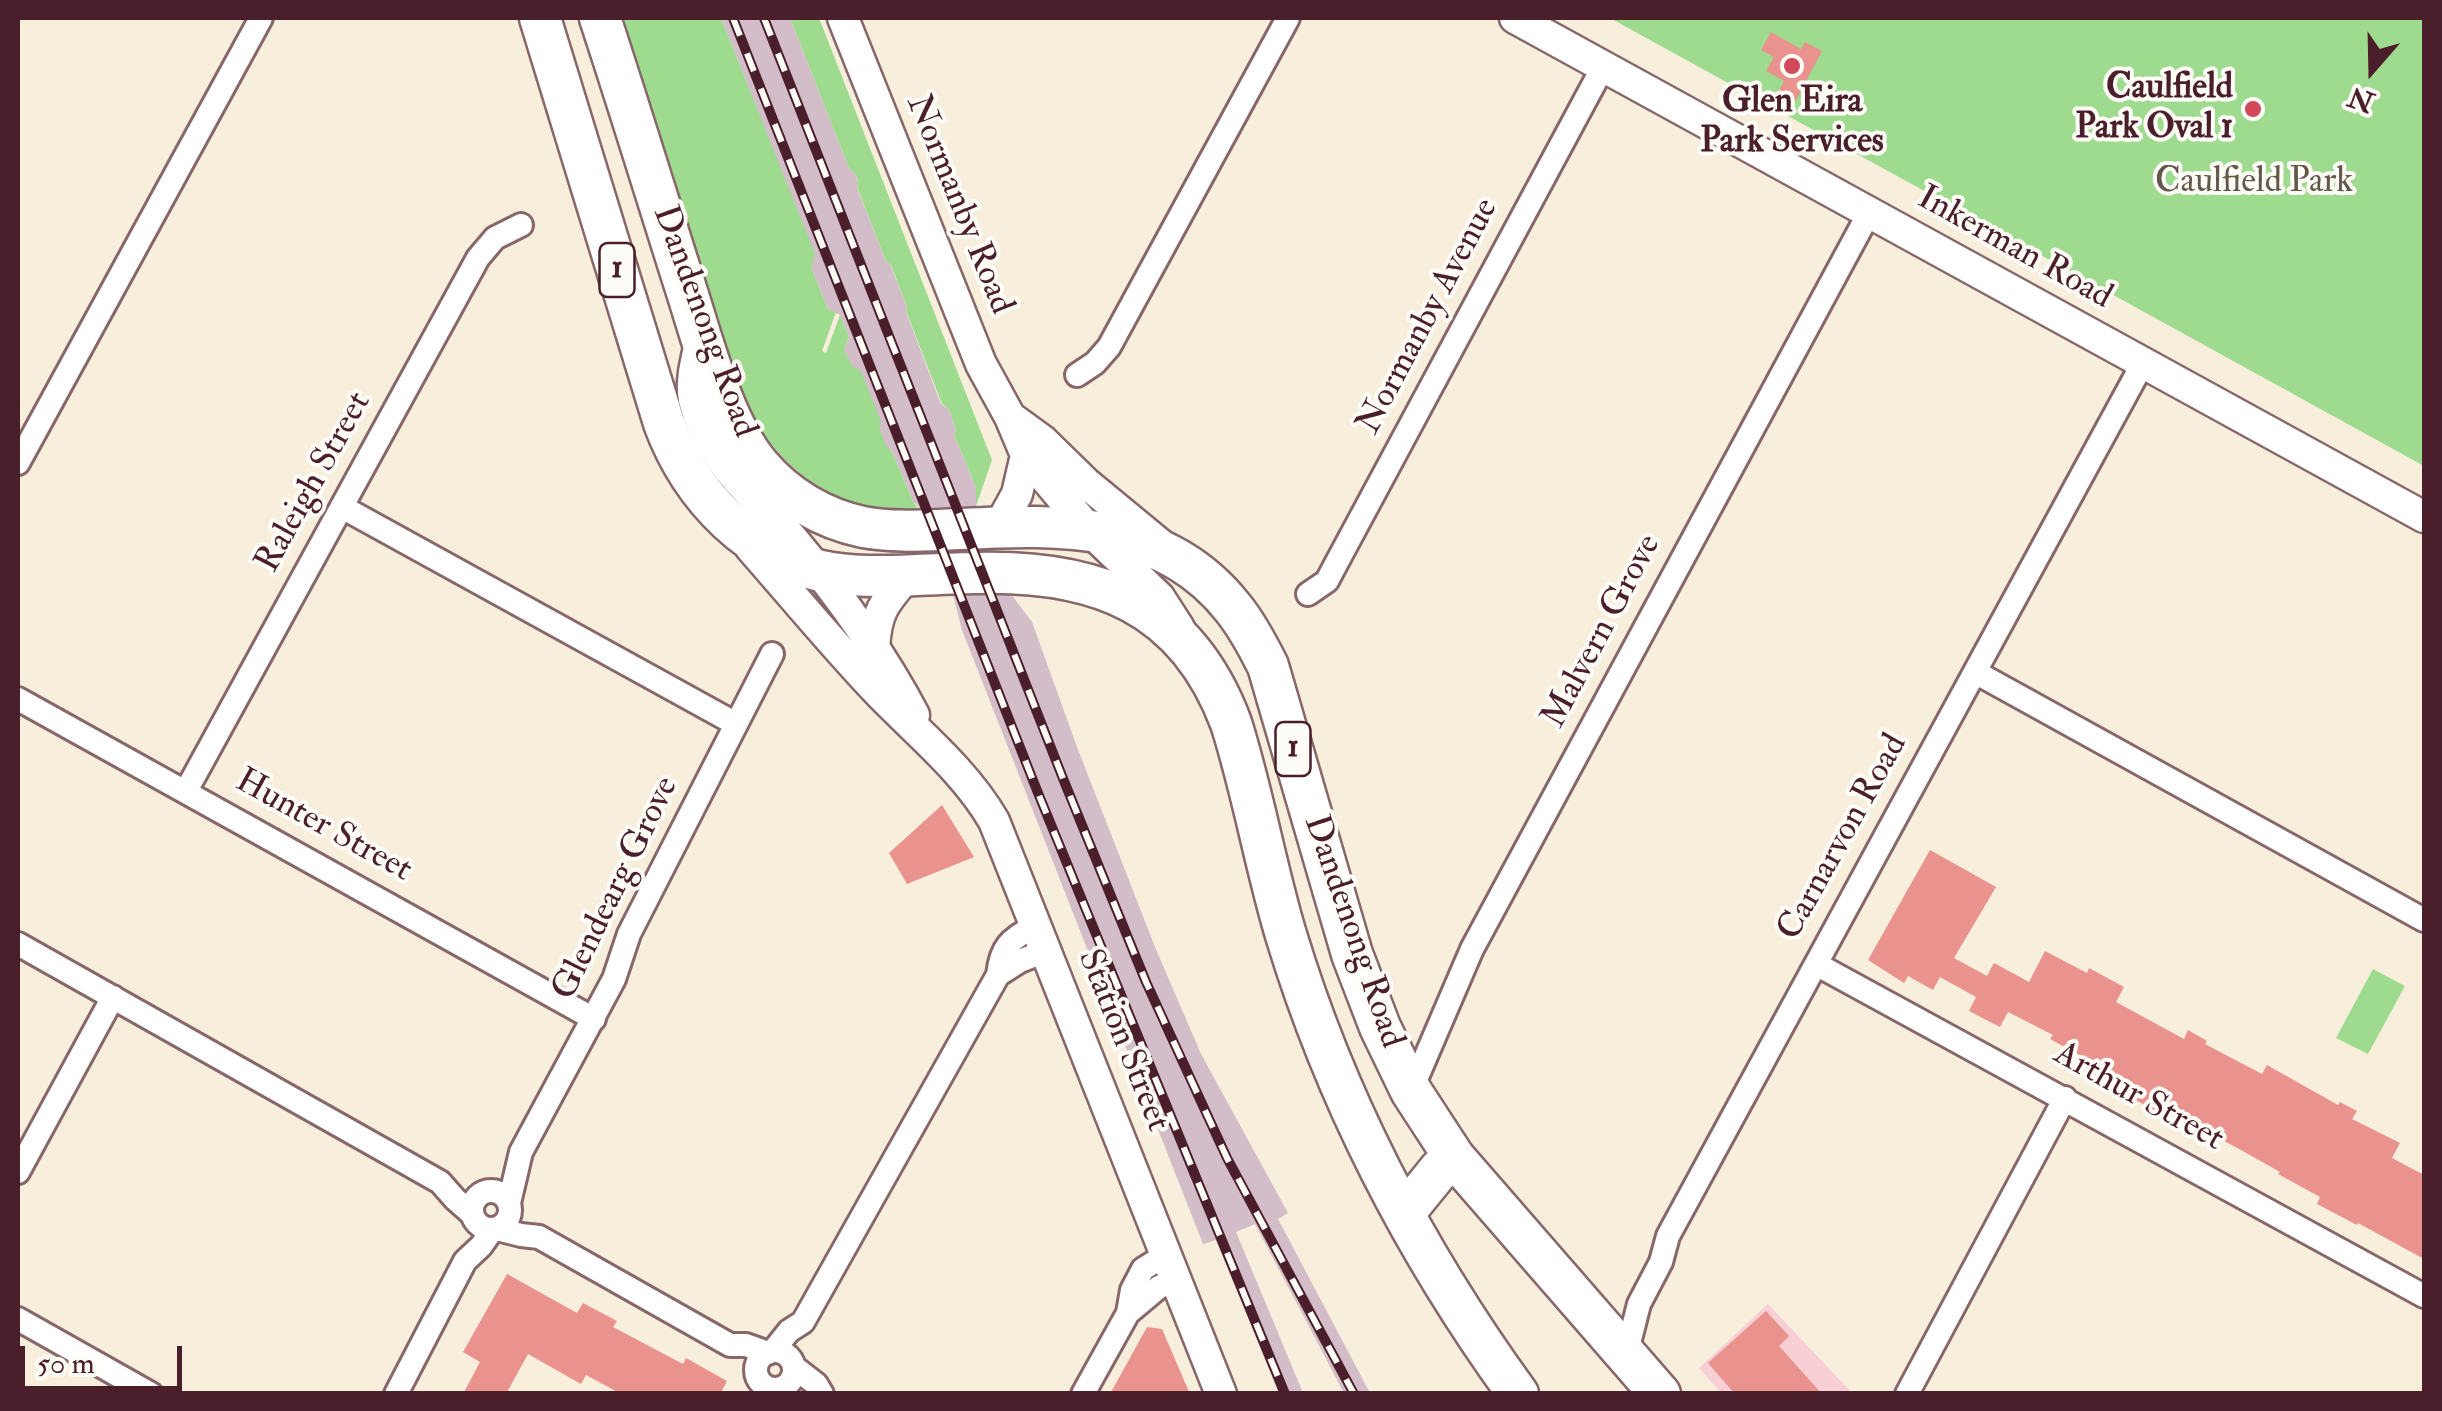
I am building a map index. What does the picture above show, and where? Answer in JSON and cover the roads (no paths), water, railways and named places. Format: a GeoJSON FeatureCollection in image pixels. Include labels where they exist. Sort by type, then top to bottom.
{"type":"FeatureCollection","features":[{"type":"Feature","properties":{"kind":"highway","name":"Dandenong Road"},"geometry":{"type":"LineString","coordinates":[[540,18],[664,423],[691,480],[729,522],[772,552],[818,570],[856,575],[1045,574],[1083,582],[1124,597],[1149,612],[1176,634],[1200,663],[1220,694],[1236,736],[1286,934],[1318,1032],[1356,1122],[1463,1312],[1518,1394]]}},
{"type":"Feature","properties":{"kind":"highway","name":"Dandenong Road"},"geometry":{"type":"LineString","coordinates":[[600,18],[701,336],[733,423],[748,450],[767,474],[802,502],[836,520],[892,531],[1088,529],[1158,549],[1190,568],[1232,606],[1268,666],[1352,954],[1384,1037],[1411,1091],[1454,1157],[1660,1394]]}},
{"type":"Feature","properties":{"kind":"highway"},"geometry":{"type":"LineString","coordinates":[[1405,1212],[1454,1157]]}},
{"type":"Feature","properties":{"kind":"street"},"geometry":{"type":"LineString","coordinates":[[18,463],[261,18]]}},
{"type":"Feature","properties":{"kind":"street","name":"Normanby Road"},"geometry":{"type":"LineString","coordinates":[[843,18],[980,364],[1026,454],[1088,529],[1159,596],[1200,663]]}},
{"type":"Feature","properties":{"kind":"street"},"geometry":{"type":"LineString","coordinates":[[1077,375],[1109,347],[1288,18]]}},
{"type":"Feature","properties":{"kind":"street","name":"Inkerman Road"},"geometry":{"type":"LineString","coordinates":[[1515,18],[2424,517]]}},
{"type":"Feature","properties":{"kind":"street","name":"Normanby Avenue"},"geometry":{"type":"LineString","coordinates":[[1308,594],[1326,580],[1336,564],[1604,66]]}},
{"type":"Feature","properties":{"kind":"street","name":"Malvern Grove"},"geometry":{"type":"LineString","coordinates":[[1411,1091],[1472,949],[1869,213]]}},
{"type":"Feature","properties":{"kind":"street","name":"Raleigh Street"},"geometry":{"type":"LineString","coordinates":[[186,791],[478,258],[495,238],[521,225]]}},
{"type":"Feature","properties":{"kind":"street","name":"Station Street"},"geometry":{"type":"LineString","coordinates":[[701,336],[693,392],[714,446],[741,486],[775,518],[818,570],[897,683],[924,734]]}},
{"type":"Feature","properties":{"kind":"street","name":"Carnarvon Road"},"geometry":{"type":"LineString","coordinates":[[1626,1355],[1639,1304],[1661,1262],[1668,1236],[2143,363]]}},
{"type":"Feature","properties":{"kind":"street","name":"Normanby Road"},"geometry":{"type":"LineString","coordinates":[[1010,417],[1190,568]]}},
{"type":"Feature","properties":{"kind":"street"},"geometry":{"type":"LineString","coordinates":[[999,527],[1017,494],[1026,454]]}},
{"type":"Feature","properties":{"kind":"street"},"geometry":{"type":"LineString","coordinates":[[342,507],[736,724]]}},
{"type":"Feature","properties":{"kind":"street","name":"Station Street"},"geometry":{"type":"LineString","coordinates":[[718,510],[879,693],[924,734],[974,791],[994,821],[1221,1394]]}},
{"type":"Feature","properties":{"kind":"street"},"geometry":{"type":"LineString","coordinates":[[874,649],[879,613],[908,575]]}},
{"type":"Feature","properties":{"kind":"street","name":"Glendearg Grove"},"geometry":{"type":"LineString","coordinates":[[396,1394],[465,1261],[467,1239],[521,1152],[594,1019],[614,979],[629,934],[772,654]]}},
{"type":"Feature","properties":{"kind":"street"},"geometry":{"type":"LineString","coordinates":[[1975,672],[2424,920]]}},
{"type":"Feature","properties":{"kind":"street","name":"Hunter Street"},"geometry":{"type":"LineString","coordinates":[[18,698],[594,1019]]}},
{"type":"Feature","properties":{"kind":"street"},"geometry":{"type":"LineString","coordinates":[[775,1377],[802,1339],[803,1322],[998,975],[1020,961],[1040,938]]}},
{"type":"Feature","properties":{"kind":"street"},"geometry":{"type":"LineString","coordinates":[[18,944],[440,1182],[455,1200],[522,1235],[539,1237],[730,1344],[737,1357],[775,1377],[816,1384],[822,1394]]}},
{"type":"Feature","properties":{"kind":"street","name":"Arthur Street"},"geometry":{"type":"LineString","coordinates":[[1816,964],[2424,1296]]}},
{"type":"Feature","properties":{"kind":"street"},"geometry":{"type":"LineString","coordinates":[[18,1172],[113,997]]}},
{"type":"Feature","properties":{"kind":"street"},"geometry":{"type":"LineString","coordinates":[[1907,1394],[2065,1098]]}},
{"type":"Feature","properties":{"kind":"street","name":"Glendearg Grove"},"geometry":{"type":"LineString","coordinates":[[510,1205],[521,1152]]}},
{"type":"Feature","properties":{"kind":"street"},"geometry":{"type":"LineString","coordinates":[[484,1212],[500,1194],[539,1237]]}},
{"type":"Feature","properties":{"kind":"street"},"geometry":{"type":"LineString","coordinates":[[1083,1394],[1128,1313],[1159,1287],[1171,1267]]}},
{"type":"Feature","properties":{"kind":"street"},"geometry":{"type":"LineString","coordinates":[[18,1319],[151,1394]]}},
{"type":"Feature","properties":{"kind":"railway"},"geometry":{"type":"LineString","coordinates":[[733,18],[1038,793],[1285,1394]]}},
{"type":"Feature","properties":{"kind":"railway"},"geometry":{"type":"LineString","coordinates":[[764,18],[1146,982],[1227,1158],[1354,1394]]}},
{"type":"Feature","properties":{"kind":"place","name":"Glen Eira Park Services"},"geometry":{"type":"Point","coordinates":[1792,66]}},
{"type":"Feature","properties":{"kind":"place","name":"Caulfield Park Oval 1"},"geometry":{"type":"Point","coordinates":[2253,109]}},
{"type":"Feature","properties":{"kind":"park label","name":"Caulfield Park"},"geometry":{"type":"Point","coordinates":[2254,183]}}]}
